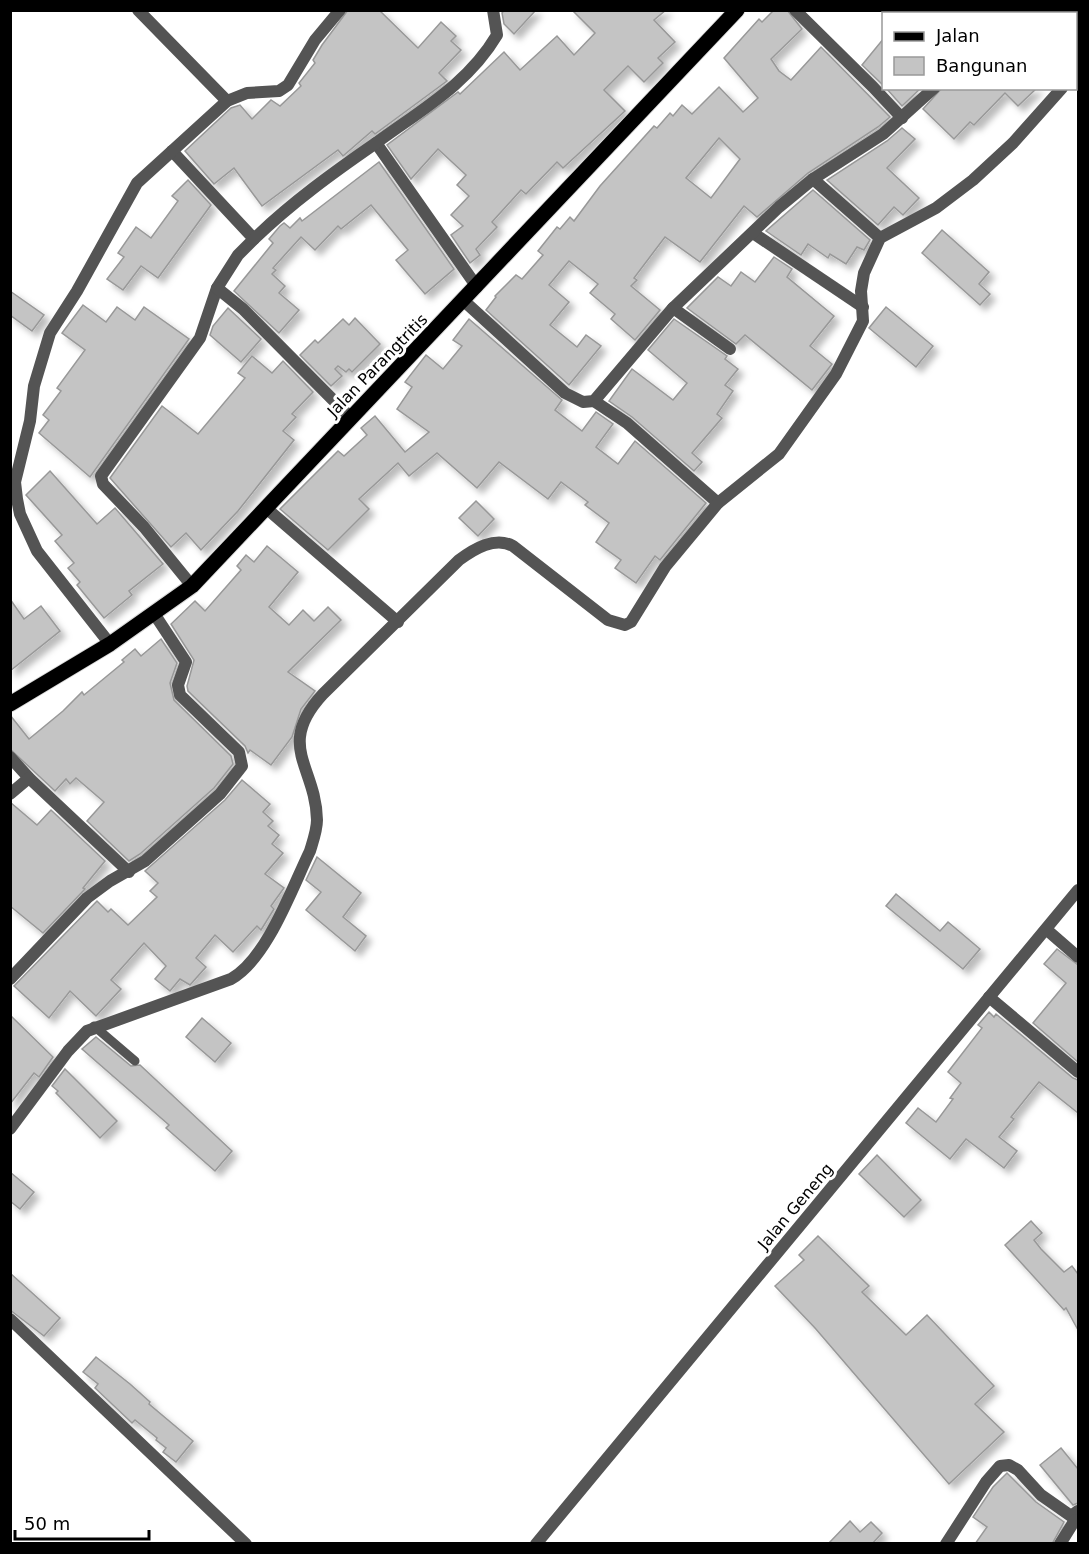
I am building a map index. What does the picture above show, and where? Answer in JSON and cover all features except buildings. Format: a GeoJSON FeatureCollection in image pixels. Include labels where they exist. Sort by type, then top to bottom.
{"type":"FeatureCollection","features":[{"type":"Feature","properties":{"kind":"main road","name":"Jalan Parangtritis"},"geometry":{"type":"LineString","coordinates":[[10,704],[155,615],[192,586],[737,10]]}},
{"type":"Feature","properties":{"kind":"street"},"geometry":{"type":"LineString","coordinates":[[138,10],[227,102]]}},
{"type":"Feature","properties":{"kind":"street"},"geometry":{"type":"LineString","coordinates":[[110,644],[37,551],[20,514],[15,482],[30,421],[34,386],[50,333],[83,282],[137,183],[227,102],[247,93],[279,91],[288,85],[315,40],[340,10]]}},
{"type":"Feature","properties":{"kind":"street"},"geometry":{"type":"LineString","coordinates":[[192,586],[144,527],[104,484],[101,476],[200,338],[217,288],[238,255],[319,185],[442,97],[486,54],[497,35],[493,10]]}},
{"type":"Feature","properties":{"kind":"street"},"geometry":{"type":"LineString","coordinates":[[795,10],[902,118]]}},
{"type":"Feature","properties":{"kind":"street"},"geometry":{"type":"LineString","coordinates":[[594,401],[673,308],[753,233],[813,179],[861,149],[902,118],[932,90]]}},
{"type":"Feature","properties":{"kind":"street"},"geometry":{"type":"LineString","coordinates":[[10,1129],[68,1051],[94,1026],[231,980],[242,972],[261,947],[310,851],[315,835],[317,820],[299,747],[299,733],[305,718],[323,694],[459,560],[481,546],[498,542],[513,546],[608,620],[625,625],[632,622],[665,567],[718,503],[779,454],[802,424],[857,336],[863,321],[864,273],[880,238],[936,208],[973,180],[1019,136],[1060,90]]}},
{"type":"Feature","properties":{"kind":"street"},"geometry":{"type":"LineString","coordinates":[[376,143],[477,287]]}},
{"type":"Feature","properties":{"kind":"street"},"geometry":{"type":"LineString","coordinates":[[172,151],[254,239]]}},
{"type":"Feature","properties":{"kind":"street"},"geometry":{"type":"LineString","coordinates":[[813,179],[880,238]]}},
{"type":"Feature","properties":{"kind":"street"},"geometry":{"type":"LineString","coordinates":[[753,233],[863,307]]}},
{"type":"Feature","properties":{"kind":"street"},"geometry":{"type":"LineString","coordinates":[[217,288],[243,309],[351,418]]}},
{"type":"Feature","properties":{"kind":"street"},"geometry":{"type":"LineString","coordinates":[[464,301],[565,393],[583,402],[594,401],[627,423],[689,480],[718,503]]}},
{"type":"Feature","properties":{"kind":"street"},"geometry":{"type":"LineString","coordinates":[[673,308],[730,349]]}},
{"type":"Feature","properties":{"kind":"street"},"geometry":{"type":"LineString","coordinates":[[266,508],[398,622]]}},
{"type":"Feature","properties":{"kind":"street"},"geometry":{"type":"LineString","coordinates":[[10,979],[87,898],[110,881],[129,872],[188,824],[220,794],[242,766],[239,752],[180,695],[178,685],[186,662],[155,615]]}},
{"type":"Feature","properties":{"kind":"street"},"geometry":{"type":"LineString","coordinates":[[10,758],[129,872]]}},
{"type":"Feature","properties":{"kind":"street"},"geometry":{"type":"LineString","coordinates":[[10,794],[29,778]]}},
{"type":"Feature","properties":{"kind":"street","name":"Jalan Geneng"},"geometry":{"type":"LineString","coordinates":[[536,1544],[1078,890]]}},
{"type":"Feature","properties":{"kind":"street"},"geometry":{"type":"LineString","coordinates":[[1047,930],[1078,957]]}},
{"type":"Feature","properties":{"kind":"street"},"geometry":{"type":"LineString","coordinates":[[989,998],[1078,1072]]}},
{"type":"Feature","properties":{"kind":"street"},"geometry":{"type":"LineString","coordinates":[[10,1318],[246,1544]]}},
{"type":"Feature","properties":{"kind":"street"},"geometry":{"type":"LineString","coordinates":[[946,1544],[986,1482],[1000,1466],[1009,1465],[1018,1470],[1041,1495],[1076,1517],[1060,1544]]}},
{"type":"Feature","properties":{"kind":"lane"},"geometry":{"type":"LineString","coordinates":[[94,1026],[135,1061]]}}]}
